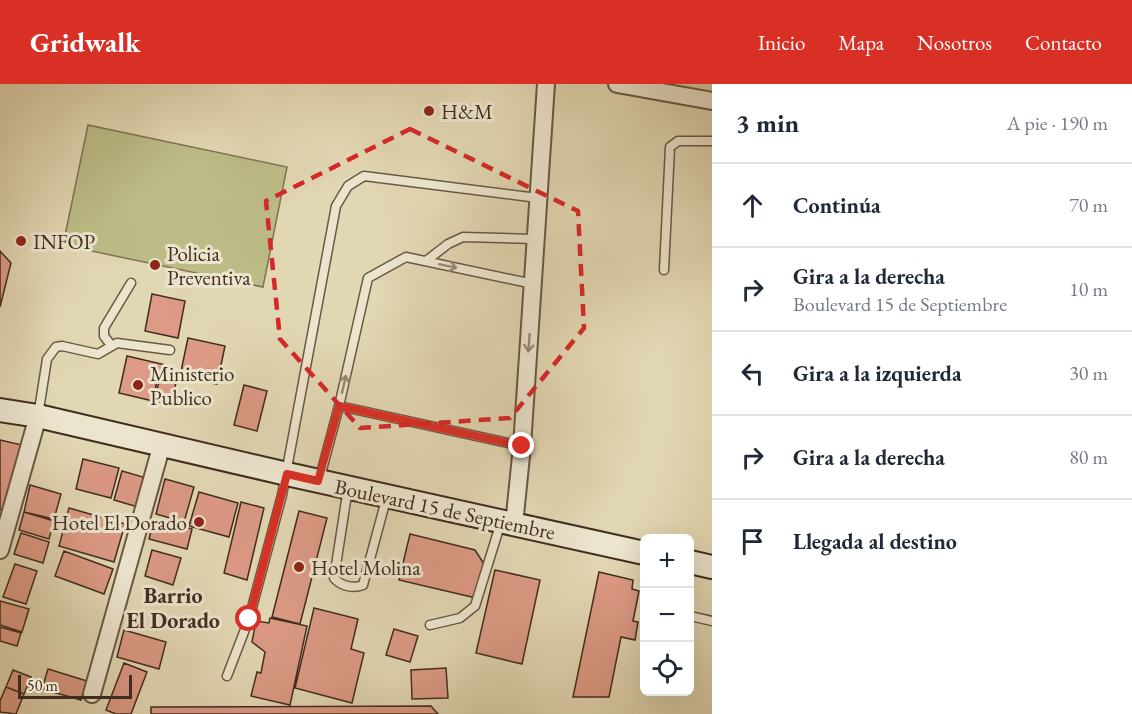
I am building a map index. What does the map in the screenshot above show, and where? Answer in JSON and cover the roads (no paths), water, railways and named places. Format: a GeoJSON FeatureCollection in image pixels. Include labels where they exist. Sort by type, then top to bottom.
{"type":"FeatureCollection","features":[{"type":"Feature","properties":{"kind":"street"},"geometry":{"type":"LineString","coordinates":[[507,523],[522,446],[546,84]]}},
{"type":"Feature","properties":{"kind":"street"},"geometry":{"type":"LineString","coordinates":[[617,84],[712,102]]}},
{"type":"Feature","properties":{"kind":"street","name":"Boulevard 15 de Septiembre"},"geometry":{"type":"LineString","coordinates":[[0,410],[38,416],[348,488],[640,552]]}},
{"type":"Feature","properties":{"kind":"street"},"geometry":{"type":"LineString","coordinates":[[0,550],[38,416]]}},
{"type":"Feature","properties":{"kind":"street"},"geometry":{"type":"LineString","coordinates":[[92,694],[162,444]]}},
{"type":"Feature","properties":{"kind":"street"},"geometry":{"type":"LineString","coordinates":[[694,563],[712,567]]}},
{"type":"Feature","properties":{"kind":"lane"},"geometry":{"type":"LineString","coordinates":[[663,270],[670,147],[678,141],[712,141]]}},
{"type":"Feature","properties":{"kind":"lane"},"geometry":{"type":"LineString","coordinates":[[227,676],[249,619],[287,474],[336,206],[348,186],[364,176],[538,198]]}},
{"type":"Feature","properties":{"kind":"lane"},"geometry":{"type":"LineString","coordinates":[[426,261],[448,244],[463,237],[536,239]]}},
{"type":"Feature","properties":{"kind":"lane"},"geometry":{"type":"LineString","coordinates":[[318,481],[339,406],[368,278],[406,257],[533,284]]}},
{"type":"Feature","properties":{"kind":"lane"},"geometry":{"type":"LineString","coordinates":[[111,345],[104,336],[104,328],[131,283]]}},
{"type":"Feature","properties":{"kind":"lane"},"geometry":{"type":"LineString","coordinates":[[38,416],[47,359],[56,347],[62,346],[98,354],[117,343],[170,350]]}},
{"type":"Feature","properties":{"kind":"lane"},"geometry":{"type":"LineString","coordinates":[[339,406],[522,446]]}},
{"type":"Feature","properties":{"kind":"lane"},"geometry":{"type":"LineString","coordinates":[[348,488],[334,578],[339,584],[356,588],[363,585],[387,496]]}},
{"type":"Feature","properties":{"kind":"lane"},"geometry":{"type":"LineString","coordinates":[[430,625],[460,618],[475,606],[507,523]]}},
{"type":"Feature","properties":{"kind":"lane"},"geometry":{"type":"LineString","coordinates":[[694,617],[712,621]]}},
{"type":"Feature","properties":{"kind":"place","name":"H&M"},"geometry":{"type":"Point","coordinates":[429,111]}},
{"type":"Feature","properties":{"kind":"place","name":"INFOP"},"geometry":{"type":"Point","coordinates":[21,241]}},
{"type":"Feature","properties":{"kind":"place","name":"Policia Preventiva"},"geometry":{"type":"Point","coordinates":[155,265]}},
{"type":"Feature","properties":{"kind":"place","name":"Ministerio Publico"},"geometry":{"type":"Point","coordinates":[138,385]}},
{"type":"Feature","properties":{"kind":"place","name":"Hotel El Dorado"},"geometry":{"type":"Point","coordinates":[199,522]}},
{"type":"Feature","properties":{"kind":"place","name":"Hotel Molina"},"geometry":{"type":"Point","coordinates":[299,567]}},
{"type":"Feature","properties":{"kind":"district","name":"Barrio El Dorado"},"geometry":{"type":"Point","coordinates":[173,608]}}]}
